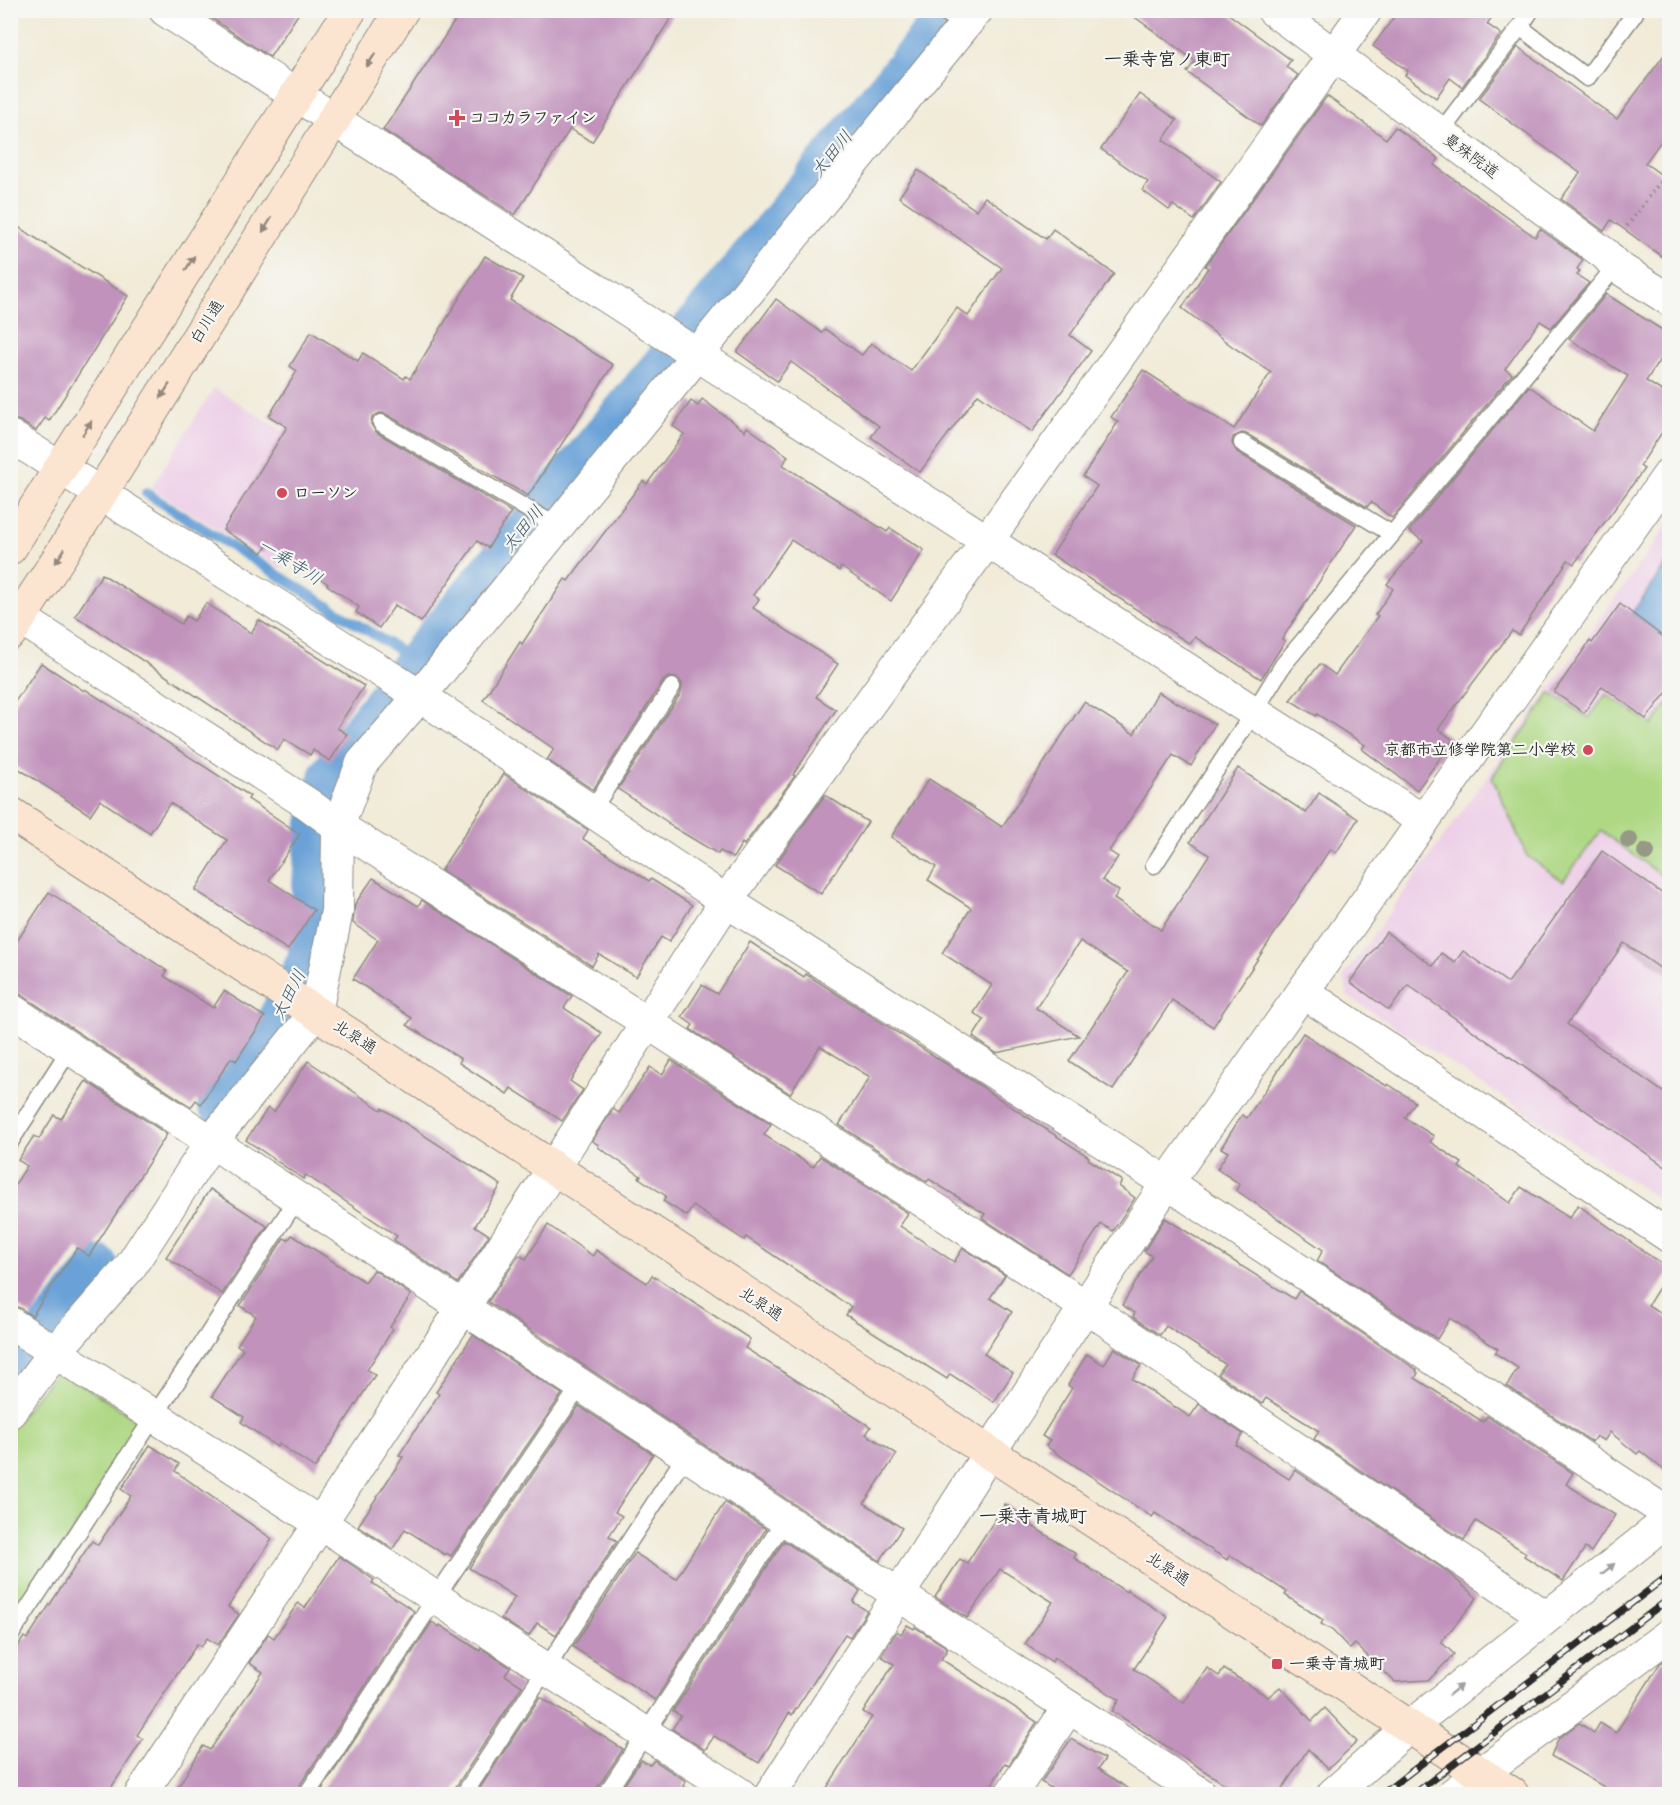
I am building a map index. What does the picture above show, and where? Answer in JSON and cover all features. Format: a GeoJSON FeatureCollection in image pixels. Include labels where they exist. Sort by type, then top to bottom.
{"type":"FeatureCollection","features":[{"type":"Feature","properties":{"kind":"street"},"geometry":{"type":"LineString","coordinates":[[165,10],[1422,820]]}},
{"type":"Feature","properties":{"kind":"street"},"geometry":{"type":"LineString","coordinates":[[10,548],[350,10]]}},
{"type":"Feature","properties":{"kind":"street","name":"白川通"},"geometry":{"type":"LineString","coordinates":[[15,626],[101,493],[402,10]]}},
{"type":"Feature","properties":{"kind":"street","name":"曼殊院道"},"geometry":{"type":"LineString","coordinates":[[1273,10],[1611,260],[1670,300]]}},
{"type":"Feature","properties":{"kind":"street"},"geometry":{"type":"LineString","coordinates":[[141,1794],[463,1308],[726,902],[1366,10]]}},
{"type":"Feature","properties":{"kind":"street"},"geometry":{"type":"LineString","coordinates":[[10,1412],[34,1337],[130,1268],[299,1001],[337,911],[324,816],[362,763],[405,687],[558,526],[685,346],[961,16]]}},
{"type":"Feature","properties":{"kind":"street"},"geometry":{"type":"LineString","coordinates":[[10,436],[405,687],[726,902],[1167,1183],[1670,1517],[1409,1727],[1333,1794]]}},
{"type":"Feature","properties":{"kind":"street"},"geometry":{"type":"LineString","coordinates":[[771,1794],[989,1453],[1167,1183],[1670,473]]}},
{"type":"Feature","properties":{"kind":"street"},"geometry":{"type":"LineString","coordinates":[[15,626],[324,816],[1086,1306],[1546,1617]]}},
{"type":"Feature","properties":{"kind":"street","name":"北泉通"},"geometry":{"type":"LineString","coordinates":[[10,813],[1512,1794]]}},
{"type":"Feature","properties":{"kind":"street"},"geometry":{"type":"LineString","coordinates":[[1303,992],[1670,1237]]}},
{"type":"Feature","properties":{"kind":"street"},"geometry":{"type":"LineString","coordinates":[[10,1010],[1201,1794]]}},
{"type":"Feature","properties":{"kind":"street"},"geometry":{"type":"LineString","coordinates":[[34,1337],[740,1794]]}},
{"type":"Feature","properties":{"kind":"street"},"geometry":{"type":"LineString","coordinates":[[1453,1794],[1670,1634]]}},
{"type":"Feature","properties":{"kind":"street"},"geometry":{"type":"LineString","coordinates":[[1011,1794],[1069,1707]]}},
{"type":"Feature","properties":{"kind":"lane"},"geometry":{"type":"LineString","coordinates":[[1440,133],[1531,10]]}},
{"type":"Feature","properties":{"kind":"lane"},"geometry":{"type":"LineString","coordinates":[[1520,27],[1587,78],[1635,13],[1632,10]]}},
{"type":"Feature","properties":{"kind":"lane"},"geometry":{"type":"LineString","coordinates":[[1154,865],[1282,665],[1392,534],[1611,260]]}},
{"type":"Feature","properties":{"kind":"lane"},"geometry":{"type":"LineString","coordinates":[[381,423],[558,526]]}},
{"type":"Feature","properties":{"kind":"lane"},"geometry":{"type":"LineString","coordinates":[[1242,443],[1392,534]]}},
{"type":"Feature","properties":{"kind":"lane"},"geometry":{"type":"LineString","coordinates":[[591,812],[672,687]]}},
{"type":"Feature","properties":{"kind":"lane"},"geometry":{"type":"LineString","coordinates":[[10,1142],[70,1049]]}},
{"type":"Feature","properties":{"kind":"lane"},"geometry":{"type":"LineString","coordinates":[[10,1636],[297,1199]]}},
{"type":"Feature","properties":{"kind":"lane"},"geometry":{"type":"LineString","coordinates":[[307,1794],[436,1597],[580,1386]]}},
{"type":"Feature","properties":{"kind":"lane"},"geometry":{"type":"LineString","coordinates":[[464,1794],[686,1455]]}},
{"type":"Feature","properties":{"kind":"lane"},"geometry":{"type":"LineString","coordinates":[[606,1794],[785,1520]]}},
{"type":"Feature","properties":{"kind":"path"},"geometry":{"type":"LineString","coordinates":[[1611,260],[1670,169]]}},
{"type":"Feature","properties":{"kind":"shaded area"},"geometry":{"type":"Polygon","coordinates":[[[214,388],[343,468],[281,568],[151,488],[214,388]]]}},
{"type":"Feature","properties":{"kind":"shaded area","name":"京都市立修学院第二小学校"},"geometry":{"type":"Polygon","coordinates":[[[1669,523],[1669,1206],[1348,996],[1344,976],[1669,523]]]}},
{"type":"Feature","properties":{"kind":"green space"},"geometry":{"type":"Polygon","coordinates":[[[1550,693],[1589,718],[1606,694],[1652,725],[1669,702],[1669,881],[1601,831],[1563,881],[1527,856],[1492,777],[1550,693]]]}},
{"type":"Feature","properties":{"kind":"green space"},"geometry":{"type":"Polygon","coordinates":[[[58,1369],[142,1423],[11,1628],[11,1428],[58,1369]]]}},
{"type":"Feature","properties":{"kind":"water"},"geometry":{"type":"Polygon","coordinates":[[[1669,560],[1669,642],[1632,613],[1669,560]]]}},
{"type":"Feature","properties":{"kind":"building"},"geometry":{"type":"Polygon","coordinates":[[[199,10],[301,10],[270,57],[199,10]]]}},
{"type":"Feature","properties":{"kind":"building"},"geometry":{"type":"Polygon","coordinates":[[[462,10],[676,10],[592,142],[570,129],[515,215],[383,130],[462,10]]]}},
{"type":"Feature","properties":{"kind":"building"},"geometry":{"type":"Polygon","coordinates":[[[1125,10],[1223,10],[1291,60],[1286,67],[1298,75],[1261,126],[1187,72],[1195,61],[1125,10]]]}},
{"type":"Feature","properties":{"kind":"building"},"geometry":{"type":"Polygon","coordinates":[[[1399,10],[1497,10],[1487,24],[1501,34],[1462,87],[1450,78],[1436,98],[1405,75],[1408,71],[1373,46],[1399,10]]]}},
{"type":"Feature","properties":{"kind":"building"},"geometry":{"type":"Polygon","coordinates":[[[1518,47],[1617,119],[1670,47],[1670,129],[1645,163],[1670,181],[1670,262],[1611,220],[1604,231],[1561,199],[1580,173],[1479,99],[1518,47]]]}},
{"type":"Feature","properties":{"kind":"building"},"geometry":{"type":"Polygon","coordinates":[[[1140,94],[1177,120],[1163,140],[1221,182],[1194,220],[1173,205],[1169,210],[1142,190],[1148,182],[1101,149],[1140,94]]]}},
{"type":"Feature","properties":{"kind":"building"},"geometry":{"type":"Polygon","coordinates":[[[1327,96],[1386,139],[1395,127],[1439,159],[1434,165],[1535,237],[1540,229],[1583,260],[1577,269],[1580,271],[1577,275],[1589,283],[1551,328],[1540,321],[1505,369],[1512,374],[1392,518],[1371,502],[1367,507],[1247,434],[1242,433],[1233,437],[1232,443],[1237,452],[1356,525],[1282,639],[1285,641],[1261,679],[1195,637],[1190,644],[1052,555],[1097,486],[1083,476],[1118,422],[1111,417],[1143,370],[1234,429],[1271,372],[1233,347],[1182,308],[1208,268],[1205,266],[1327,96]]]}},
{"type":"Feature","properties":{"kind":"building"},"geometry":{"type":"Polygon","coordinates":[[[918,170],[976,210],[985,197],[1046,239],[1053,229],[1114,274],[1070,335],[1091,351],[1032,432],[978,394],[920,472],[871,437],[879,426],[791,362],[777,381],[737,352],[776,299],[822,333],[825,329],[862,355],[871,343],[911,371],[957,308],[968,316],[1002,268],[899,197],[918,170]]]}},
{"type":"Feature","properties":{"kind":"building"},"geometry":{"type":"Polygon","coordinates":[[[10,222],[128,296],[49,421],[45,418],[36,431],[10,418],[10,222]]]}},
{"type":"Feature","properties":{"kind":"building"},"geometry":{"type":"Polygon","coordinates":[[[485,256],[523,278],[510,300],[613,365],[528,496],[386,414],[380,413],[372,417],[371,424],[376,432],[511,512],[488,548],[477,541],[421,622],[395,605],[379,628],[356,612],[359,607],[268,544],[262,553],[223,530],[287,427],[269,416],[297,371],[290,366],[311,332],[358,361],[363,353],[404,379],[406,376],[410,379],[485,256]]]}},
{"type":"Feature","properties":{"kind":"building"},"geometry":{"type":"Polygon","coordinates":[[[1606,294],[1670,335],[1670,344],[1646,381],[1670,396],[1670,420],[1640,466],[1644,469],[1574,564],[1568,560],[1519,635],[1512,631],[1438,729],[1453,740],[1417,790],[1362,749],[1365,745],[1317,714],[1316,716],[1290,700],[1320,664],[1335,675],[1378,616],[1375,615],[1393,589],[1387,584],[1423,541],[1409,531],[1529,386],[1593,431],[1628,376],[1569,339],[1606,294]]]}},
{"type":"Feature","properties":{"kind":"building"},"geometry":{"type":"Polygon","coordinates":[[[702,399],[745,431],[747,427],[788,456],[783,465],[887,532],[890,528],[924,550],[891,601],[841,567],[839,571],[791,540],[753,595],[759,599],[753,608],[838,664],[816,697],[836,710],[793,775],[795,776],[744,845],[742,843],[733,858],[720,851],[718,854],[668,824],[618,789],[681,693],[682,683],[677,678],[668,677],[663,681],[593,790],[547,760],[554,749],[483,700],[520,642],[522,644],[565,579],[568,581],[643,481],[647,484],[684,434],[673,426],[691,401],[698,406],[702,399]]]}},
{"type":"Feature","properties":{"kind":"building"},"geometry":{"type":"Polygon","coordinates":[[[102,574],[181,624],[186,616],[194,621],[206,603],[251,633],[259,620],[364,686],[337,728],[347,734],[330,761],[313,750],[310,755],[284,739],[278,750],[75,616],[102,574]]]}},
{"type":"Feature","properties":{"kind":"building"},"geometry":{"type":"Polygon","coordinates":[[[1620,604],[1670,642],[1670,688],[1646,719],[1602,686],[1584,713],[1554,692],[1590,641],[1592,643],[1620,604]]]}},
{"type":"Feature","properties":{"kind":"building"},"geometry":{"type":"Polygon","coordinates":[[[41,663],[250,796],[248,799],[300,834],[269,880],[314,910],[288,950],[195,890],[227,840],[170,803],[150,833],[100,800],[90,815],[10,763],[10,709],[41,663]]]}},
{"type":"Feature","properties":{"kind":"building"},"geometry":{"type":"Polygon","coordinates":[[[1158,692],[1215,724],[1191,766],[1173,755],[1109,851],[1118,857],[1102,880],[1119,891],[1114,899],[1161,930],[1209,855],[1190,842],[1238,768],[1306,813],[1319,793],[1358,819],[1336,853],[1330,849],[1213,1027],[1172,1000],[1113,1090],[1069,1061],[1128,972],[1080,941],[1036,1008],[1079,1036],[996,1053],[973,1037],[984,1020],[974,1013],[992,985],[942,953],[971,908],[928,880],[936,867],[891,837],[929,779],[1002,827],[1084,702],[1134,734],[1158,692]]]}},
{"type":"Feature","properties":{"kind":"building"},"geometry":{"type":"Polygon","coordinates":[[[504,774],[588,830],[583,839],[692,905],[669,942],[661,937],[636,977],[599,954],[592,966],[441,870],[504,774]]]}},
{"type":"Feature","properties":{"kind":"building"},"geometry":{"type":"Polygon","coordinates":[[[825,795],[868,822],[821,894],[775,865],[825,795]]]}},
{"type":"Feature","properties":{"kind":"building"},"geometry":{"type":"Polygon","coordinates":[[[1602,851],[1670,899],[1670,975],[1624,943],[1567,1024],[1670,1097],[1670,1170],[1408,985],[1389,1010],[1350,982],[1386,932],[1433,966],[1441,953],[1455,962],[1463,951],[1508,983],[1602,851]]]}},
{"type":"Feature","properties":{"kind":"building"},"geometry":{"type":"Polygon","coordinates":[[[373,878],[418,906],[422,900],[572,996],[564,1008],[602,1033],[570,1081],[583,1090],[562,1121],[511,1088],[507,1094],[459,1063],[461,1059],[407,1025],[412,1018],[353,979],[378,940],[353,923],[355,904],[373,878]]]}},
{"type":"Feature","properties":{"kind":"building"},"geometry":{"type":"Polygon","coordinates":[[[49,892],[167,971],[164,976],[213,1008],[224,991],[265,1017],[236,1061],[231,1058],[201,1104],[196,1100],[191,1107],[20,994],[10,991],[10,952],[49,892]]]}},
{"type":"Feature","properties":{"kind":"building"},"geometry":{"type":"Polygon","coordinates":[[[750,942],[804,977],[806,974],[987,1090],[1122,1181],[1119,1186],[1135,1198],[1113,1231],[1101,1224],[1068,1274],[982,1218],[985,1214],[929,1179],[927,1182],[839,1125],[870,1077],[820,1046],[790,1094],[690,1029],[693,1025],[682,1017],[702,985],[717,994],[750,942]]]}},
{"type":"Feature","properties":{"kind":"building"},"geometry":{"type":"Polygon","coordinates":[[[1303,1033],[1356,1068],[1387,1086],[1388,1084],[1415,1102],[1405,1118],[1434,1136],[1430,1142],[1462,1163],[1459,1167],[1510,1203],[1521,1187],[1569,1218],[1578,1205],[1670,1270],[1648,1305],[1670,1319],[1670,1475],[1640,1451],[1637,1454],[1610,1432],[1604,1441],[1596,1436],[1592,1442],[1507,1386],[1518,1368],[1495,1353],[1498,1349],[1450,1318],[1437,1339],[1317,1261],[1323,1250],[1236,1190],[1240,1184],[1217,1169],[1228,1152],[1221,1148],[1242,1115],[1247,1118],[1303,1033]]]}},
{"type":"Feature","properties":{"kind":"building"},"geometry":{"type":"Polygon","coordinates":[[[671,1060],[771,1124],[764,1135],[813,1167],[820,1156],[908,1213],[900,1226],[954,1262],[963,1248],[1005,1275],[990,1298],[1012,1312],[984,1354],[1013,1373],[994,1402],[950,1374],[947,1379],[846,1315],[851,1307],[746,1237],[744,1240],[693,1206],[687,1216],[663,1201],[666,1196],[592,1141],[613,1109],[619,1113],[650,1067],[662,1075],[671,1060]]]}},
{"type":"Feature","properties":{"kind":"building"},"geometry":{"type":"Polygon","coordinates":[[[308,1061],[501,1185],[475,1226],[489,1235],[458,1283],[394,1240],[397,1236],[306,1175],[303,1179],[246,1140],[268,1108],[274,1112],[308,1061]]]}},
{"type":"Feature","properties":{"kind":"building"},"geometry":{"type":"Polygon","coordinates":[[[86,1081],[167,1134],[89,1256],[77,1248],[32,1316],[10,1305],[10,1192],[27,1166],[18,1160],[34,1136],[39,1139],[54,1115],[61,1119],[86,1081]]]}},
{"type":"Feature","properties":{"kind":"building"},"geometry":{"type":"Polygon","coordinates":[[[210,1189],[267,1226],[222,1294],[166,1257],[210,1189]]]}},
{"type":"Feature","properties":{"kind":"building"},"geometry":{"type":"Polygon","coordinates":[[[1165,1218],[1294,1299],[1299,1291],[1417,1370],[1415,1378],[1483,1422],[1487,1416],[1573,1473],[1566,1484],[1615,1515],[1591,1552],[1585,1548],[1563,1581],[1524,1556],[1526,1553],[1476,1521],[1464,1540],[1314,1439],[1319,1431],[1266,1398],[1262,1404],[1218,1374],[1225,1364],[1166,1326],[1160,1335],[1133,1317],[1135,1313],[1122,1305],[1152,1256],[1144,1251],[1165,1218]]]}},
{"type":"Feature","properties":{"kind":"building"},"geometry":{"type":"Polygon","coordinates":[[[548,1225],[593,1256],[596,1250],[647,1283],[652,1275],[750,1339],[745,1348],[871,1427],[866,1434],[897,1454],[864,1503],[902,1528],[880,1561],[488,1302],[519,1255],[526,1259],[548,1225]]]}},
{"type":"Feature","properties":{"kind":"building"},"geometry":{"type":"Polygon","coordinates":[[[292,1235],[365,1282],[374,1270],[411,1295],[390,1327],[393,1329],[367,1370],[375,1375],[315,1468],[279,1444],[277,1447],[241,1422],[244,1417],[212,1396],[243,1349],[237,1345],[256,1316],[240,1306],[284,1238],[288,1240],[292,1235]]]}},
{"type":"Feature","properties":{"kind":"building"},"geometry":{"type":"Polygon","coordinates":[[[473,1335],[562,1394],[451,1556],[446,1553],[445,1555],[405,1529],[393,1549],[358,1526],[403,1457],[399,1455],[439,1394],[436,1392],[473,1335]]]}},
{"type":"Feature","properties":{"kind":"building"},"geometry":{"type":"Polygon","coordinates":[[[1114,1348],[1141,1365],[1132,1379],[1190,1417],[1199,1404],[1243,1434],[1236,1445],[1289,1479],[1295,1470],[1445,1570],[1477,1598],[1441,1642],[1454,1654],[1429,1680],[1395,1682],[1355,1644],[1350,1649],[1332,1630],[1321,1624],[1323,1620],[1285,1595],[1287,1592],[1230,1555],[1227,1560],[1155,1513],[1152,1517],[1046,1446],[1050,1441],[1042,1436],[1072,1388],[1068,1385],[1087,1354],[1104,1365],[1114,1348]]]}},
{"type":"Feature","properties":{"kind":"building"},"geometry":{"type":"Polygon","coordinates":[[[579,1406],[653,1454],[615,1512],[622,1516],[609,1536],[617,1541],[556,1635],[537,1623],[529,1636],[501,1619],[515,1597],[469,1568],[579,1406]]]}},
{"type":"Feature","properties":{"kind":"building"},"geometry":{"type":"Polygon","coordinates":[[[150,1445],[179,1464],[175,1471],[272,1539],[228,1607],[239,1614],[218,1645],[207,1638],[201,1647],[197,1644],[137,1735],[143,1739],[107,1794],[10,1794],[10,1658],[24,1637],[27,1639],[92,1541],[98,1545],[131,1496],[121,1489],[150,1445]]]}},
{"type":"Feature","properties":{"kind":"building"},"geometry":{"type":"Polygon","coordinates":[[[725,1502],[766,1529],[655,1700],[573,1647],[635,1553],[676,1579],[725,1502]]]}},
{"type":"Feature","properties":{"kind":"building"},"geometry":{"type":"Polygon","coordinates":[[[1005,1504],[1031,1521],[1029,1524],[1076,1554],[1074,1558],[1168,1617],[1134,1669],[1184,1703],[1207,1668],[1219,1676],[1224,1669],[1268,1697],[1280,1687],[1312,1721],[1325,1708],[1357,1742],[1328,1769],[1308,1749],[1279,1794],[1240,1794],[1112,1711],[1119,1700],[1054,1658],[1052,1662],[1025,1644],[1053,1602],[1000,1569],[967,1618],[935,1597],[960,1559],[967,1563],[1005,1504]]]}},
{"type":"Feature","properties":{"kind":"building"},"geometry":{"type":"Polygon","coordinates":[[[784,1541],[860,1591],[853,1602],[867,1611],[850,1637],[845,1634],[792,1715],[789,1713],[759,1763],[714,1736],[705,1750],[672,1729],[681,1716],[673,1711],[784,1541]]]}},
{"type":"Feature","properties":{"kind":"building"},"geometry":{"type":"Polygon","coordinates":[[[339,1556],[374,1580],[372,1583],[414,1611],[298,1788],[297,1794],[174,1794],[203,1746],[210,1750],[263,1672],[249,1663],[268,1634],[274,1638],[298,1603],[305,1608],[339,1556]]]}},
{"type":"Feature","properties":{"kind":"building"},"geometry":{"type":"Polygon","coordinates":[[[432,1622],[480,1651],[481,1648],[510,1667],[505,1675],[522,1686],[455,1788],[454,1794],[319,1794],[432,1622]]]}},
{"type":"Feature","properties":{"kind":"building"},"geometry":{"type":"Polygon","coordinates":[[[907,1625],[914,1629],[915,1627],[948,1648],[941,1659],[1037,1722],[1009,1765],[1005,1763],[986,1794],[823,1794],[872,1717],[863,1712],[894,1664],[881,1656],[897,1631],[901,1634],[907,1625]]]}},
{"type":"Feature","properties":{"kind":"building"},"geometry":{"type":"Polygon","coordinates":[[[1670,1657],[1670,1794],[1616,1794],[1551,1756],[1559,1738],[1579,1723],[1594,1733],[1600,1723],[1616,1733],[1660,1663],[1670,1657]]]}},
{"type":"Feature","properties":{"kind":"building"},"geometry":{"type":"Polygon","coordinates":[[[540,1697],[623,1749],[597,1788],[596,1794],[476,1794],[540,1697]]]}},
{"type":"Feature","properties":{"kind":"building"},"geometry":{"type":"Polygon","coordinates":[[[1071,1739],[1105,1759],[1098,1769],[1137,1794],[1061,1794],[1041,1782],[1071,1739]]]}},
{"type":"Feature","properties":{"kind":"building"},"geometry":{"type":"Polygon","coordinates":[[[641,1760],[650,1765],[654,1760],[686,1781],[683,1786],[697,1794],[618,1794],[641,1760]]]}},
{"type":"Feature","properties":{"kind":"waterway","name":"太田川"},"geometry":{"type":"LineString","coordinates":[[217,1105],[263,1046],[307,959],[315,830],[328,776],[351,742],[415,660],[698,320],[950,10]]}},
{"type":"Feature","properties":{"kind":"waterway","name":"一乗寺川"},"geometry":{"type":"LineString","coordinates":[[146,493],[415,660]]}},
{"type":"Feature","properties":{"kind":"waterway","name":"太田川"},"geometry":{"type":"LineString","coordinates":[[10,1374],[99,1265]]}},
{"type":"Feature","properties":{"kind":"railway"},"geometry":{"type":"LineString","coordinates":[[1382,1794],[1670,1574]]}},
{"type":"Feature","properties":{"kind":"railway"},"geometry":{"type":"LineString","coordinates":[[1414,1794],[1670,1598]]}},
{"type":"Feature","properties":{"kind":"place","name":"ココカラファイン"},"geometry":{"type":"Point","coordinates":[457,118]}},
{"type":"Feature","properties":{"kind":"place","name":"ローソン"},"geometry":{"type":"Point","coordinates":[282,493]}},
{"type":"Feature","properties":{"kind":"place","name":"京都市立修学院第二小学校"},"geometry":{"type":"Point","coordinates":[1588,750]}},
{"type":"Feature","properties":{"kind":"place","name":"一乗寺青城町"},"geometry":{"type":"Point","coordinates":[1277,1664]}},
{"type":"Feature","properties":{"kind":"district","name":"一乗寺宮ノ東町"},"geometry":{"type":"Point","coordinates":[1167,59]}},
{"type":"Feature","properties":{"kind":"district","name":"一乗寺青城町"},"geometry":{"type":"Point","coordinates":[1033,1516]}}]}
